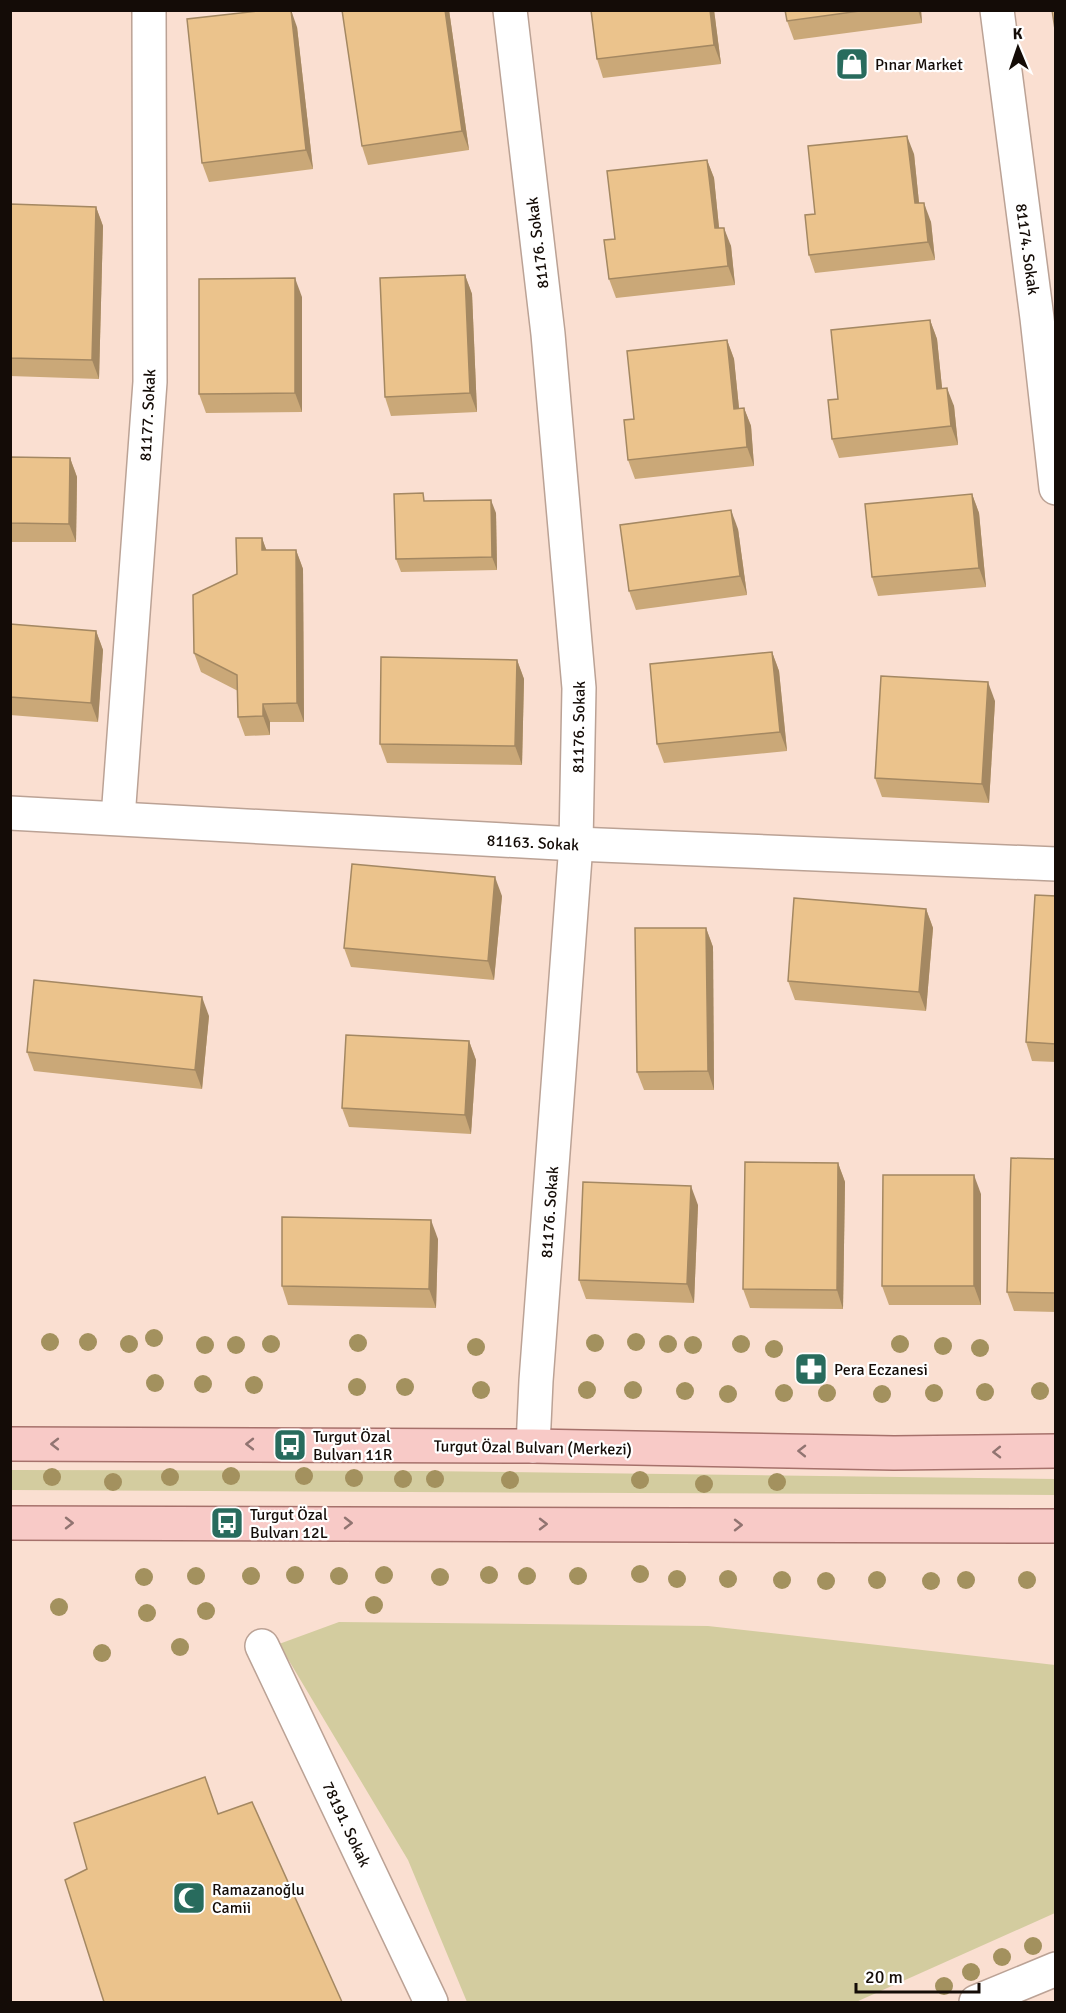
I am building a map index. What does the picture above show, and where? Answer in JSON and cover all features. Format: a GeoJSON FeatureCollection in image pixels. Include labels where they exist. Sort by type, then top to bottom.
{"type":"FeatureCollection","features":[{"type":"Feature","properties":{"kind":"main road","name":"Turgut Özal Bulvarı (Merkezi)"},"geometry":{"type":"LineString","coordinates":[[10,1444],[533,1446],[894,1453],[1056,1451]]}},
{"type":"Feature","properties":{"kind":"main road"},"geometry":{"type":"LineString","coordinates":[[10,1523],[1056,1526]]}},
{"type":"Feature","properties":{"kind":"street","name":"81177. Sokak"},"geometry":{"type":"LineString","coordinates":[[118,818],[150,382],[149,10]]}},
{"type":"Feature","properties":{"kind":"street","name":"81176. Sokak"},"geometry":{"type":"LineString","coordinates":[[510,10],[548,334],[579,688],[576,844],[533,1446]]}},
{"type":"Feature","properties":{"kind":"street","name":"81174. Sokak"},"geometry":{"type":"LineString","coordinates":[[996,10],[1046,316],[1056,488]]}},
{"type":"Feature","properties":{"kind":"street","name":"81163. Sokak"},"geometry":{"type":"LineString","coordinates":[[10,813],[576,844],[1056,864]]}},
{"type":"Feature","properties":{"kind":"street","name":"78191. Sokak"},"geometry":{"type":"LineString","coordinates":[[262,1646],[431,2002]]}},
{"type":"Feature","properties":{"kind":"street"},"geometry":{"type":"LineString","coordinates":[[976,2002],[1056,1969]]}},
{"type":"Feature","properties":{"kind":"shaded area"},"geometry":{"type":"Polygon","coordinates":[[[11,1470],[421,1471],[1055,1479],[1056,1495],[11,1490],[11,1470]]]}},
{"type":"Feature","properties":{"kind":"shaded area"},"geometry":{"type":"Polygon","coordinates":[[[339,1622],[708,1626],[1055,1665],[1055,1913],[856,2002],[467,2002],[408,1860],[279,1644],[339,1622]]]}},
{"type":"Feature","properties":{"kind":"building"},"geometry":{"type":"Polygon","coordinates":[[[266,10],[291,10],[306,150],[202,163],[187,19],[266,10]]]}},
{"type":"Feature","properties":{"kind":"building"},"geometry":{"type":"Polygon","coordinates":[[[342,10],[445,10],[462,131],[362,146],[342,10]]]}},
{"type":"Feature","properties":{"kind":"building"},"geometry":{"type":"Polygon","coordinates":[[[591,10],[710,10],[714,45],[597,59],[591,10]]]}},
{"type":"Feature","properties":{"kind":"building"},"geometry":{"type":"Polygon","coordinates":[[[785,10],[867,10],[787,21],[785,10]]]}},
{"type":"Feature","properties":{"kind":"building"},"geometry":{"type":"Polygon","coordinates":[[[1052,10],[1056,10],[1056,36],[1052,10]]]}},
{"type":"Feature","properties":{"kind":"building"},"geometry":{"type":"Polygon","coordinates":[[[907,136],[915,203],[924,203],[928,242],[809,255],[805,215],[815,214],[808,146],[907,136]]]}},
{"type":"Feature","properties":{"kind":"building"},"geometry":{"type":"Polygon","coordinates":[[[707,160],[715,228],[724,228],[728,266],[609,279],[604,240],[615,239],[607,171],[707,160]]]}},
{"type":"Feature","properties":{"kind":"building"},"geometry":{"type":"Polygon","coordinates":[[[10,204],[96,207],[92,360],[10,358],[10,204]]]}},
{"type":"Feature","properties":{"kind":"building"},"geometry":{"type":"Polygon","coordinates":[[[465,275],[470,393],[385,397],[380,278],[465,275]]]}},
{"type":"Feature","properties":{"kind":"building"},"geometry":{"type":"Polygon","coordinates":[[[295,278],[295,393],[199,394],[199,279],[295,278]]]}},
{"type":"Feature","properties":{"kind":"building"},"geometry":{"type":"Polygon","coordinates":[[[930,320],[937,389],[947,388],[951,426],[832,439],[828,400],[838,399],[831,330],[930,320]]]}},
{"type":"Feature","properties":{"kind":"building"},"geometry":{"type":"Polygon","coordinates":[[[727,340],[734,409],[744,408],[747,447],[628,460],[624,420],[634,419],[627,351],[727,340]]]}},
{"type":"Feature","properties":{"kind":"building"},"geometry":{"type":"Polygon","coordinates":[[[10,457],[70,458],[69,524],[10,523],[10,457]]]}},
{"type":"Feature","properties":{"kind":"building"},"geometry":{"type":"Polygon","coordinates":[[[423,493],[424,501],[491,500],[492,557],[396,559],[394,494],[423,493]]]}},
{"type":"Feature","properties":{"kind":"building"},"geometry":{"type":"Polygon","coordinates":[[[972,494],[979,568],[872,577],[865,504],[972,494]]]}},
{"type":"Feature","properties":{"kind":"building"},"geometry":{"type":"Polygon","coordinates":[[[731,510],[740,576],[629,591],[620,525],[731,510]]]}},
{"type":"Feature","properties":{"kind":"building"},"geometry":{"type":"Polygon","coordinates":[[[236,538],[262,538],[262,550],[296,550],[297,703],[263,704],[263,716],[238,717],[237,675],[194,653],[193,595],[237,574],[236,538]]]}},
{"type":"Feature","properties":{"kind":"building"},"geometry":{"type":"Polygon","coordinates":[[[10,624],[96,631],[91,703],[10,697],[10,624]]]}},
{"type":"Feature","properties":{"kind":"building"},"geometry":{"type":"Polygon","coordinates":[[[772,652],[780,732],[657,744],[650,664],[772,652]]]}},
{"type":"Feature","properties":{"kind":"building"},"geometry":{"type":"Polygon","coordinates":[[[381,657],[517,660],[515,746],[380,744],[381,657]]]}},
{"type":"Feature","properties":{"kind":"building"},"geometry":{"type":"Polygon","coordinates":[[[881,676],[988,682],[982,784],[875,778],[881,676]]]}},
{"type":"Feature","properties":{"kind":"building"},"geometry":{"type":"Polygon","coordinates":[[[352,864],[495,877],[488,961],[344,948],[352,864]]]}},
{"type":"Feature","properties":{"kind":"building"},"geometry":{"type":"Polygon","coordinates":[[[1035,895],[1056,896],[1056,1044],[1026,1042],[1035,895]]]}},
{"type":"Feature","properties":{"kind":"building"},"geometry":{"type":"Polygon","coordinates":[[[794,898],[926,909],[919,992],[788,981],[794,898]]]}},
{"type":"Feature","properties":{"kind":"building"},"geometry":{"type":"Polygon","coordinates":[[[635,928],[706,928],[708,1071],[637,1072],[635,928]]]}},
{"type":"Feature","properties":{"kind":"building"},"geometry":{"type":"Polygon","coordinates":[[[34,980],[202,997],[195,1070],[27,1052],[34,980]]]}},
{"type":"Feature","properties":{"kind":"building"},"geometry":{"type":"Polygon","coordinates":[[[346,1035],[469,1041],[465,1115],[342,1108],[346,1035]]]}},
{"type":"Feature","properties":{"kind":"building"},"geometry":{"type":"Polygon","coordinates":[[[1011,1158],[1056,1159],[1056,1293],[1007,1292],[1011,1158]]]}},
{"type":"Feature","properties":{"kind":"building"},"geometry":{"type":"Polygon","coordinates":[[[745,1162],[838,1163],[837,1290],[743,1289],[745,1162]]]}},
{"type":"Feature","properties":{"kind":"building"},"geometry":{"type":"Polygon","coordinates":[[[883,1175],[974,1175],[974,1286],[882,1286],[883,1175]]]}},
{"type":"Feature","properties":{"kind":"building"},"geometry":{"type":"Polygon","coordinates":[[[583,1182],[691,1186],[687,1284],[579,1280],[583,1182]]]}},
{"type":"Feature","properties":{"kind":"building"},"geometry":{"type":"Polygon","coordinates":[[[282,1217],[431,1220],[429,1289],[282,1286],[282,1217]]]}},
{"type":"Feature","properties":{"kind":"building","name":"Ramazanoğlu Camii"},"geometry":{"type":"Polygon","coordinates":[[[205,1777],[218,1814],[252,1802],[342,2002],[104,2002],[65,1880],[87,1869],[74,1823],[205,1777]]]}},
{"type":"Feature","properties":{"kind":"place","name":"Pınar Market"},"geometry":{"type":"Point","coordinates":[852,64]}},
{"type":"Feature","properties":{"kind":"place","name":"Pera Eczanesi"},"geometry":{"type":"Point","coordinates":[811,1369]}},
{"type":"Feature","properties":{"kind":"place","name":"Turgut Özal Bulvarı 11R"},"geometry":{"type":"Point","coordinates":[290,1445]}},
{"type":"Feature","properties":{"kind":"place","name":"Turgut Özal Bulvarı 12L"},"geometry":{"type":"Point","coordinates":[227,1523]}},
{"type":"Feature","properties":{"kind":"place","name":"Ramazanoğlu Camii"},"geometry":{"type":"Point","coordinates":[189,1898]}}]}
